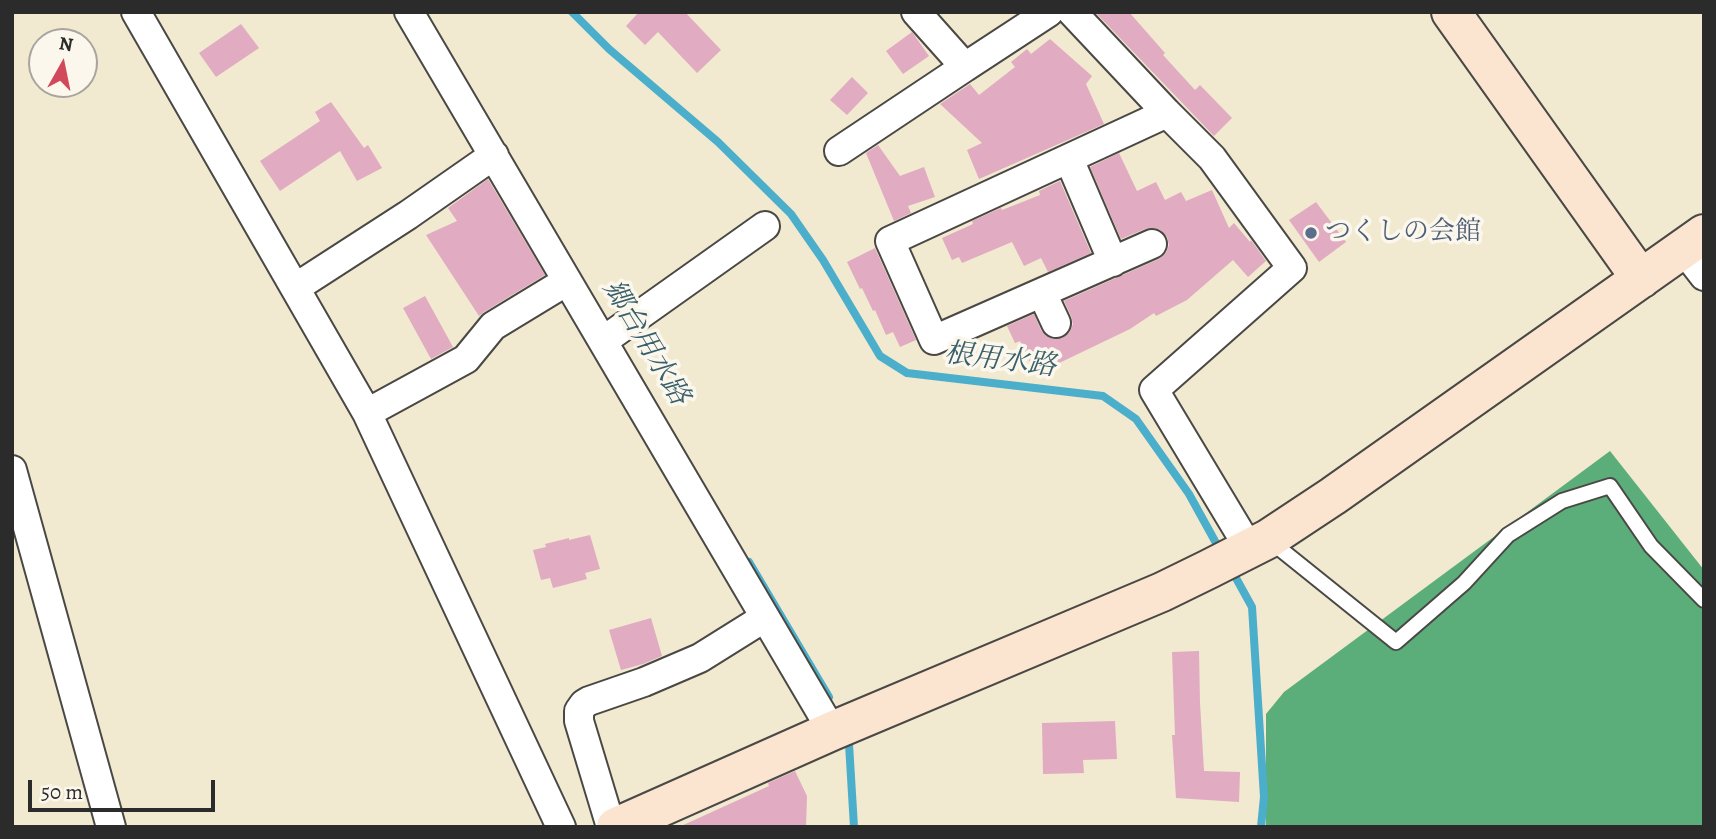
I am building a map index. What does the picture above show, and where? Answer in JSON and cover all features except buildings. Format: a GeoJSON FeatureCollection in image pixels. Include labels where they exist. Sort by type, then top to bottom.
{"type":"FeatureCollection","features":[{"type":"Feature","properties":{"kind":"street"},"geometry":{"type":"LineString","coordinates":[[136,12],[367,413],[561,827]]}},
{"type":"Feature","properties":{"kind":"street"},"geometry":{"type":"LineString","coordinates":[[409,12],[567,281],[610,336],[764,618],[832,731]]}},
{"type":"Feature","properties":{"kind":"street"},"geometry":{"type":"LineString","coordinates":[[916,12],[965,67]]}},
{"type":"Feature","properties":{"kind":"street"},"geometry":{"type":"LineString","coordinates":[[839,150],[1049,12]]}},
{"type":"Feature","properties":{"kind":"street"},"geometry":{"type":"LineString","coordinates":[[1072,12],[1212,158],[1292,268],[1154,390],[1241,552]]}},
{"type":"Feature","properties":{"kind":"street"},"geometry":{"type":"LineString","coordinates":[[1451,12],[1641,279]]}},
{"type":"Feature","properties":{"kind":"street"},"geometry":{"type":"LineString","coordinates":[[1152,244],[934,340],[890,241],[1167,113]]}},
{"type":"Feature","properties":{"kind":"street"},"geometry":{"type":"LineString","coordinates":[[295,288],[494,155]]}},
{"type":"Feature","properties":{"kind":"street"},"geometry":{"type":"LineString","coordinates":[[1069,159],[1113,262]]}},
{"type":"Feature","properties":{"kind":"street"},"geometry":{"type":"LineString","coordinates":[[610,336],[765,226]]}},
{"type":"Feature","properties":{"kind":"street"},"geometry":{"type":"LineString","coordinates":[[764,618],[699,658],[584,704],[579,711],[579,721],[614,827],[672,816],[832,731],[1162,592],[1241,552],[1334,496],[1641,279],[1697,253]]}},
{"type":"Feature","properties":{"kind":"street"},"geometry":{"type":"LineString","coordinates":[[367,413],[466,359],[493,326],[567,281]]}},
{"type":"Feature","properties":{"kind":"street"},"geometry":{"type":"LineString","coordinates":[[1042,293],[1056,323]]}},
{"type":"Feature","properties":{"kind":"street"},"geometry":{"type":"LineString","coordinates":[[12,470],[111,827]]}},
{"type":"Feature","properties":{"kind":"lane"},"geometry":{"type":"LineString","coordinates":[[1241,552],[1396,642],[1464,583],[1508,535],[1562,501],[1610,486],[1651,546],[1704,600]]}},
{"type":"Feature","properties":{"kind":"green space"},"geometry":{"type":"Polygon","coordinates":[[[1610,451],[1704,570],[1704,827],[1266,827],[1266,714],[1284,692],[1610,451]]]}},
{"type":"Feature","properties":{"kind":"waterway","name":"根用水路"},"geometry":{"type":"LineString","coordinates":[[572,12],[609,49],[718,142],[791,214],[823,260],[880,356],[907,373],[1103,396],[1136,419],[1189,494],[1221,552]]}},
{"type":"Feature","properties":{"kind":"waterway","name":"郷台用水路"},"geometry":{"type":"LineString","coordinates":[[749,562],[829,697]]}},
{"type":"Feature","properties":{"kind":"waterway","name":"根用水路"},"geometry":{"type":"LineString","coordinates":[[1231,569],[1252,607],[1264,797],[1261,827]]}},
{"type":"Feature","properties":{"kind":"waterway","name":"郷台用水路"},"geometry":{"type":"LineString","coordinates":[[849,744],[854,827]]}},
{"type":"Feature","properties":{"kind":"place","name":"つくしの会館"},"geometry":{"type":"Point","coordinates":[1311,233]}}]}
